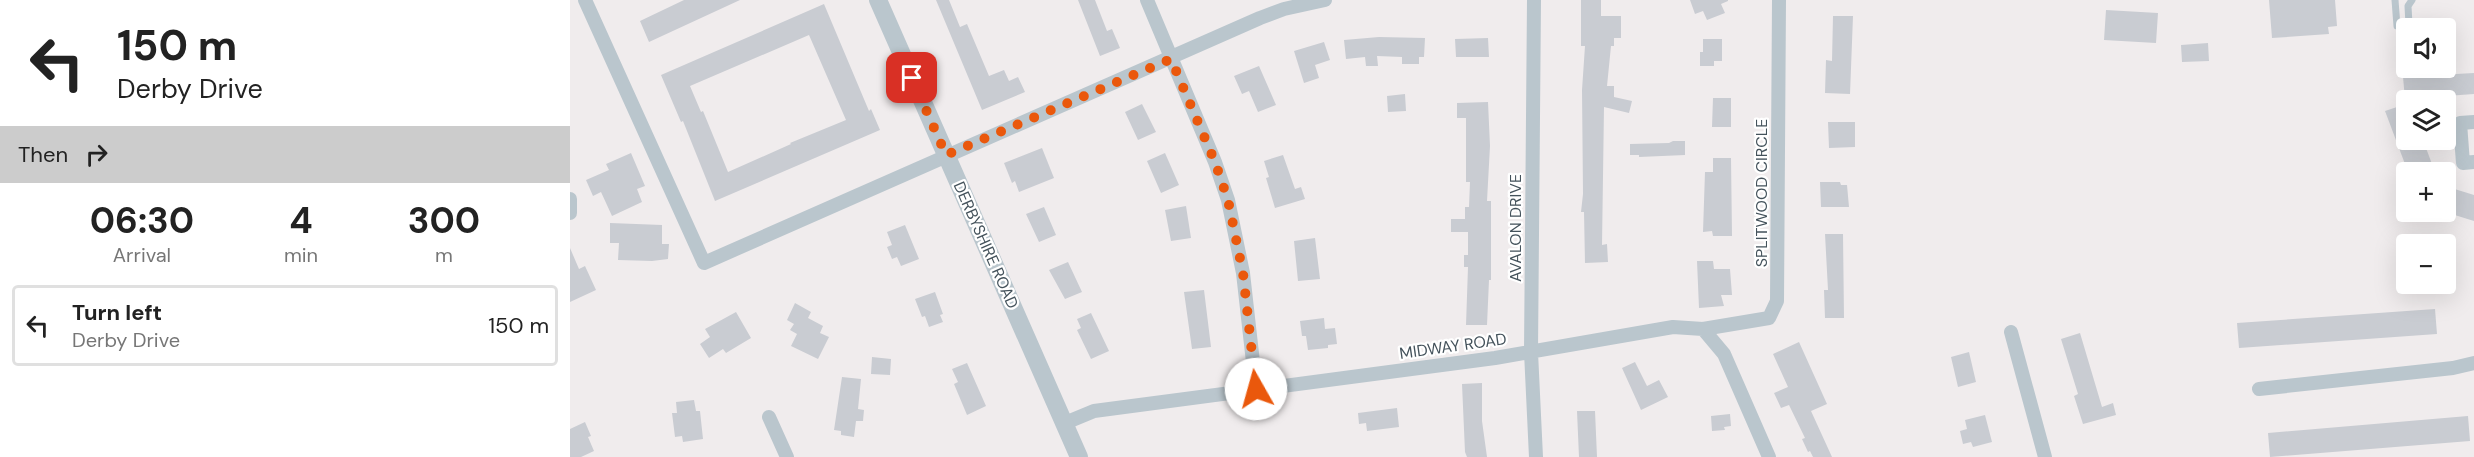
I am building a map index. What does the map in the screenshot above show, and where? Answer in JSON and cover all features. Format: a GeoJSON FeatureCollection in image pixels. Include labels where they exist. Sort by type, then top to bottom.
{"type":"FeatureCollection","features":[{"type":"Feature","properties":{"kind":"street"},"geometry":{"type":"LineString","coordinates":[[585,0],[704,263],[1260,18],[1284,9],[1325,0]]}},
{"type":"Feature","properties":{"kind":"street","name":"DERBYSHIRE ROAD"},"geometry":{"type":"LineString","coordinates":[[878,0],[1079,457]]}},
{"type":"Feature","properties":{"kind":"street"},"geometry":{"type":"LineString","coordinates":[[1147,0],[1215,162],[1228,200],[1243,273],[1256,389]]}},
{"type":"Feature","properties":{"kind":"street","name":"AVALON DRIVE"},"geometry":{"type":"LineString","coordinates":[[1534,0],[1531,352],[1536,457]]}},
{"type":"Feature","properties":{"kind":"street","name":"SPLITWOOD CIRCLE"},"geometry":{"type":"LineString","coordinates":[[1703,329],[1770,318],[1777,301],[1779,0]]}},
{"type":"Feature","properties":{"kind":"street"},"geometry":{"type":"LineString","coordinates":[[2474,122],[2460,123],[2463,163],[2474,162]]}},
{"type":"Feature","properties":{"kind":"street"},"geometry":{"type":"LineString","coordinates":[[570,200],[570,213]]}},
{"type":"Feature","properties":{"kind":"street","name":"MIDWAY ROAD"},"geometry":{"type":"LineString","coordinates":[[1065,423],[1094,411],[1495,358],[1606,341],[1673,327],[1703,329]]}},
{"type":"Feature","properties":{"kind":"street"},"geometry":{"type":"LineString","coordinates":[[1703,329],[1724,354],[1769,457]]}},
{"type":"Feature","properties":{"kind":"street"},"geometry":{"type":"LineString","coordinates":[[2011,332],[2045,457]]}},
{"type":"Feature","properties":{"kind":"street"},"geometry":{"type":"LineString","coordinates":[[2259,389],[2453,368],[2474,363]]}},
{"type":"Feature","properties":{"kind":"street"},"geometry":{"type":"LineString","coordinates":[[769,417],[787,457]]}},
{"type":"Feature","properties":{"kind":"lane"},"geometry":{"type":"LineString","coordinates":[[2395,0],[2397,26],[2409,25],[2408,6],[2412,0]]}},
{"type":"Feature","properties":{"kind":"building"},"geometry":{"type":"Polygon","coordinates":[[[684,0],[740,0],[649,42],[640,21],[684,0]]]}},
{"type":"Feature","properties":{"kind":"building"},"geometry":{"type":"Polygon","coordinates":[[[936,0],[949,0],[960,27],[967,24],[989,76],[1004,70],[1009,81],[1018,77],[1025,92],[982,110],[936,0]]]}},
{"type":"Feature","properties":{"kind":"building"},"geometry":{"type":"Polygon","coordinates":[[[1078,0],[1095,0],[1107,31],[1112,29],[1120,48],[1100,56],[1078,0]]]}},
{"type":"Feature","properties":{"kind":"building"},"geometry":{"type":"Polygon","coordinates":[[[1581,0],[1601,0],[1601,16],[1621,16],[1621,38],[1614,38],[1614,46],[1611,46],[1607,86],[1614,86],[1614,97],[1632,101],[1629,113],[1604,107],[1602,245],[1607,244],[1608,262],[1585,263],[1584,212],[1581,212],[1583,194],[1582,90],[1585,46],[1581,46],[1581,0]]]}},
{"type":"Feature","properties":{"kind":"building"},"geometry":{"type":"Polygon","coordinates":[[[1690,0],[1728,1],[1721,4],[1725,13],[1707,20],[1703,11],[1695,14],[1690,0]]]}},
{"type":"Feature","properties":{"kind":"building"},"geometry":{"type":"Polygon","coordinates":[[[2269,0],[2335,0],[2337,26],[2328,27],[2329,34],[2272,38],[2269,0]]]}},
{"type":"Feature","properties":{"kind":"building"},"geometry":{"type":"Polygon","coordinates":[[[824,4],[869,111],[871,109],[880,130],[715,201],[683,121],[681,122],[661,75],[824,4]],[[809,35],[690,86],[728,172],[846,120],[809,35]]]}},
{"type":"Feature","properties":{"kind":"building"},"geometry":{"type":"Polygon","coordinates":[[[2106,10],[2158,13],[2156,43],[2104,40],[2106,10]]]}},
{"type":"Feature","properties":{"kind":"building"},"geometry":{"type":"Polygon","coordinates":[[[1833,16],[1853,16],[1850,94],[1825,93],[1826,60],[1832,61],[1833,16]]]}},
{"type":"Feature","properties":{"kind":"building"},"geometry":{"type":"Polygon","coordinates":[[[1379,37],[1425,38],[1424,57],[1419,57],[1419,64],[1402,64],[1402,57],[1377,56],[1378,66],[1366,66],[1365,57],[1346,59],[1344,40],[1379,37]]]}},
{"type":"Feature","properties":{"kind":"building"},"geometry":{"type":"Polygon","coordinates":[[[1488,38],[1489,57],[1456,57],[1455,39],[1488,38]]]}},
{"type":"Feature","properties":{"kind":"building"},"geometry":{"type":"Polygon","coordinates":[[[1703,39],[1722,39],[1722,61],[1714,61],[1714,66],[1700,66],[1703,39]]]}},
{"type":"Feature","properties":{"kind":"building"},"geometry":{"type":"Polygon","coordinates":[[[1324,42],[1330,60],[1315,65],[1319,78],[1304,83],[1294,51],[1324,42]]]}},
{"type":"Feature","properties":{"kind":"building"},"geometry":{"type":"Polygon","coordinates":[[[2208,43],[2209,61],[2182,62],[2181,45],[2208,43]]]}},
{"type":"Feature","properties":{"kind":"building"},"geometry":{"type":"Polygon","coordinates":[[[1259,66],[1276,105],[1258,112],[1249,91],[1242,94],[1234,76],[1259,66]]]}},
{"type":"Feature","properties":{"kind":"building"},"geometry":{"type":"Polygon","coordinates":[[[2474,73],[2474,94],[2456,95],[2456,90],[2404,90],[2403,78],[2456,78],[2456,74],[2474,73]]]}},
{"type":"Feature","properties":{"kind":"building"},"geometry":{"type":"Polygon","coordinates":[[[1405,94],[1406,111],[1388,112],[1387,96],[1405,94]]]}},
{"type":"Feature","properties":{"kind":"building"},"geometry":{"type":"Polygon","coordinates":[[[1713,98],[1731,98],[1731,127],[1712,127],[1713,98]]]}},
{"type":"Feature","properties":{"kind":"building"},"geometry":{"type":"Polygon","coordinates":[[[1488,102],[1490,146],[1487,201],[1491,201],[1491,280],[1489,280],[1487,325],[1466,325],[1468,267],[1464,267],[1464,255],[1468,255],[1468,232],[1451,232],[1451,219],[1465,219],[1465,207],[1469,207],[1470,182],[1466,182],[1466,118],[1457,118],[1457,103],[1488,102]]]}},
{"type":"Feature","properties":{"kind":"building"},"geometry":{"type":"Polygon","coordinates":[[[1142,104],[1156,132],[1138,140],[1125,112],[1142,104]]]}},
{"type":"Feature","properties":{"kind":"building"},"geometry":{"type":"Polygon","coordinates":[[[2396,107],[2396,140],[2385,111],[2396,107]]]}},
{"type":"Feature","properties":{"kind":"building"},"geometry":{"type":"Polygon","coordinates":[[[1828,122],[1855,122],[1855,147],[1829,148],[1828,122]]]}},
{"type":"Feature","properties":{"kind":"building"},"geometry":{"type":"Polygon","coordinates":[[[1685,141],[1685,155],[1639,157],[1639,155],[1630,155],[1630,144],[1685,141]]]}},
{"type":"Feature","properties":{"kind":"building"},"geometry":{"type":"Polygon","coordinates":[[[1042,148],[1054,178],[1019,192],[1015,181],[1012,183],[1004,163],[1042,148]]]}},
{"type":"Feature","properties":{"kind":"building"},"geometry":{"type":"Polygon","coordinates":[[[2400,150],[2427,150],[2431,162],[2404,162],[2400,150]]]}},
{"type":"Feature","properties":{"kind":"building"},"geometry":{"type":"Polygon","coordinates":[[[631,153],[645,186],[637,189],[642,202],[612,216],[601,192],[593,196],[586,180],[609,170],[606,164],[631,153]]]}},
{"type":"Feature","properties":{"kind":"building"},"geometry":{"type":"Polygon","coordinates":[[[1165,153],[1179,185],[1161,193],[1147,161],[1165,153]]]}},
{"type":"Feature","properties":{"kind":"building"},"geometry":{"type":"Polygon","coordinates":[[[1283,155],[1295,189],[1301,187],[1305,199],[1275,208],[1266,178],[1269,177],[1264,161],[1283,155]]]}},
{"type":"Feature","properties":{"kind":"building"},"geometry":{"type":"Polygon","coordinates":[[[1713,158],[1731,158],[1732,236],[1713,236],[1712,231],[1703,232],[1705,172],[1713,172],[1713,158]]]}},
{"type":"Feature","properties":{"kind":"building"},"geometry":{"type":"Polygon","coordinates":[[[1820,182],[1840,182],[1841,185],[1847,185],[1849,207],[1821,207],[1820,182]]]}},
{"type":"Feature","properties":{"kind":"building"},"geometry":{"type":"Polygon","coordinates":[[[2456,189],[2474,195],[2474,221],[2456,215],[2456,189]]]}},
{"type":"Feature","properties":{"kind":"building"},"geometry":{"type":"Polygon","coordinates":[[[1186,206],[1191,238],[1171,241],[1165,210],[1186,206]]]}},
{"type":"Feature","properties":{"kind":"building"},"geometry":{"type":"Polygon","coordinates":[[[1044,207],[1056,235],[1039,242],[1026,214],[1044,207]]]}},
{"type":"Feature","properties":{"kind":"building"},"geometry":{"type":"Polygon","coordinates":[[[610,223],[662,225],[662,244],[669,244],[668,259],[618,260],[619,243],[610,243],[610,223]]]}},
{"type":"Feature","properties":{"kind":"building"},"geometry":{"type":"Polygon","coordinates":[[[905,225],[919,259],[901,266],[897,257],[892,259],[887,247],[892,245],[887,232],[905,225]]]}},
{"type":"Feature","properties":{"kind":"building"},"geometry":{"type":"Polygon","coordinates":[[[1825,234],[1843,234],[1844,318],[1825,318],[1824,290],[1828,290],[1825,234]]]}},
{"type":"Feature","properties":{"kind":"building"},"geometry":{"type":"Polygon","coordinates":[[[1315,238],[1320,279],[1298,281],[1294,241],[1315,238]]]}},
{"type":"Feature","properties":{"kind":"building"},"geometry":{"type":"Polygon","coordinates":[[[570,248],[579,269],[585,266],[596,290],[570,302],[570,248]]]}},
{"type":"Feature","properties":{"kind":"building"},"geometry":{"type":"Polygon","coordinates":[[[1697,261],[1713,261],[1714,269],[1730,269],[1732,295],[1721,295],[1724,306],[1699,308],[1697,261]]]}},
{"type":"Feature","properties":{"kind":"building"},"geometry":{"type":"Polygon","coordinates":[[[1068,262],[1082,292],[1065,299],[1049,270],[1068,262]]]}},
{"type":"Feature","properties":{"kind":"building"},"geometry":{"type":"Polygon","coordinates":[[[1204,290],[1211,347],[1192,349],[1184,292],[1204,290]]]}},
{"type":"Feature","properties":{"kind":"building"},"geometry":{"type":"Polygon","coordinates":[[[935,292],[943,314],[940,315],[943,322],[929,327],[915,299],[935,292]]]}},
{"type":"Feature","properties":{"kind":"building"},"geometry":{"type":"Polygon","coordinates":[[[795,303],[811,312],[808,318],[823,326],[820,333],[829,337],[818,359],[791,346],[797,334],[790,330],[794,324],[787,320],[795,303]]]}},
{"type":"Feature","properties":{"kind":"building"},"geometry":{"type":"Polygon","coordinates":[[[2435,309],[2437,334],[2239,348],[2237,323],[2435,309]]]}},
{"type":"Feature","properties":{"kind":"building"},"geometry":{"type":"Polygon","coordinates":[[[736,312],[751,338],[726,353],[723,349],[709,358],[700,344],[710,337],[705,329],[736,312]]]}},
{"type":"Feature","properties":{"kind":"building"},"geometry":{"type":"Polygon","coordinates":[[[1091,313],[1109,351],[1091,359],[1077,330],[1081,328],[1077,319],[1091,313]]]}},
{"type":"Feature","properties":{"kind":"building"},"geometry":{"type":"Polygon","coordinates":[[[1324,318],[1325,329],[1335,328],[1337,344],[1328,345],[1328,348],[1308,350],[1306,336],[1302,336],[1300,321],[1324,318]]]}},
{"type":"Feature","properties":{"kind":"building"},"geometry":{"type":"Polygon","coordinates":[[[2080,333],[2102,407],[2113,403],[2116,415],[2083,424],[2074,396],[2078,394],[2061,339],[2080,333]]]}},
{"type":"Feature","properties":{"kind":"building"},"geometry":{"type":"Polygon","coordinates":[[[1799,342],[1827,404],[1811,411],[1832,457],[1813,457],[1810,451],[1808,452],[1802,439],[1805,438],[1789,405],[1781,408],[1774,393],[1788,387],[1773,354],[1799,342]]]}},
{"type":"Feature","properties":{"kind":"building"},"geometry":{"type":"Polygon","coordinates":[[[1969,352],[1976,382],[1958,387],[1951,357],[1969,352]]]}},
{"type":"Feature","properties":{"kind":"building"},"geometry":{"type":"Polygon","coordinates":[[[872,357],[891,359],[890,375],[871,374],[872,357]]]}},
{"type":"Feature","properties":{"kind":"building"},"geometry":{"type":"Polygon","coordinates":[[[1635,362],[1647,386],[1659,380],[1668,397],[1641,410],[1622,368],[1635,362]]]}},
{"type":"Feature","properties":{"kind":"building"},"geometry":{"type":"Polygon","coordinates":[[[967,363],[986,406],[967,415],[954,384],[958,382],[952,369],[967,363]]]}},
{"type":"Feature","properties":{"kind":"building"},"geometry":{"type":"Polygon","coordinates":[[[842,377],[861,379],[858,409],[864,410],[863,421],[856,421],[854,437],[841,435],[841,431],[834,430],[842,377]]]}},
{"type":"Feature","properties":{"kind":"building"},"geometry":{"type":"Polygon","coordinates":[[[1482,383],[1482,421],[1487,457],[1467,457],[1462,384],[1482,383]]]}},
{"type":"Feature","properties":{"kind":"building"},"geometry":{"type":"Polygon","coordinates":[[[694,400],[696,411],[700,411],[703,439],[683,442],[682,436],[675,437],[672,413],[677,413],[676,402],[694,400]]]}},
{"type":"Feature","properties":{"kind":"building"},"geometry":{"type":"Polygon","coordinates":[[[1397,408],[1399,427],[1367,431],[1366,423],[1359,424],[1358,413],[1397,408]]]}},
{"type":"Feature","properties":{"kind":"building"},"geometry":{"type":"Polygon","coordinates":[[[1577,411],[1595,411],[1597,457],[1579,457],[1577,411]]]}},
{"type":"Feature","properties":{"kind":"building"},"geometry":{"type":"Polygon","coordinates":[[[1730,414],[1731,426],[1724,427],[1725,430],[1712,431],[1711,416],[1730,414]]]}},
{"type":"Feature","properties":{"kind":"building"},"geometry":{"type":"Polygon","coordinates":[[[1985,415],[1992,442],[1973,447],[1971,442],[1963,444],[1960,431],[1967,429],[1965,420],[1985,415]]]}},
{"type":"Feature","properties":{"kind":"building"},"geometry":{"type":"Polygon","coordinates":[[[2468,416],[2470,441],[2270,457],[2268,433],[2468,416]]]}},
{"type":"Feature","properties":{"kind":"building"},"geometry":{"type":"Polygon","coordinates":[[[585,422],[594,451],[581,457],[570,457],[570,429],[585,422]]]}},
{"type":"Feature","properties":{"kind":"route"},"geometry":{"type":"LineString","coordinates":[[912,78],[946,155],[1171,59],[1215,162],[1228,200],[1243,273],[1256,389]]}}]}
